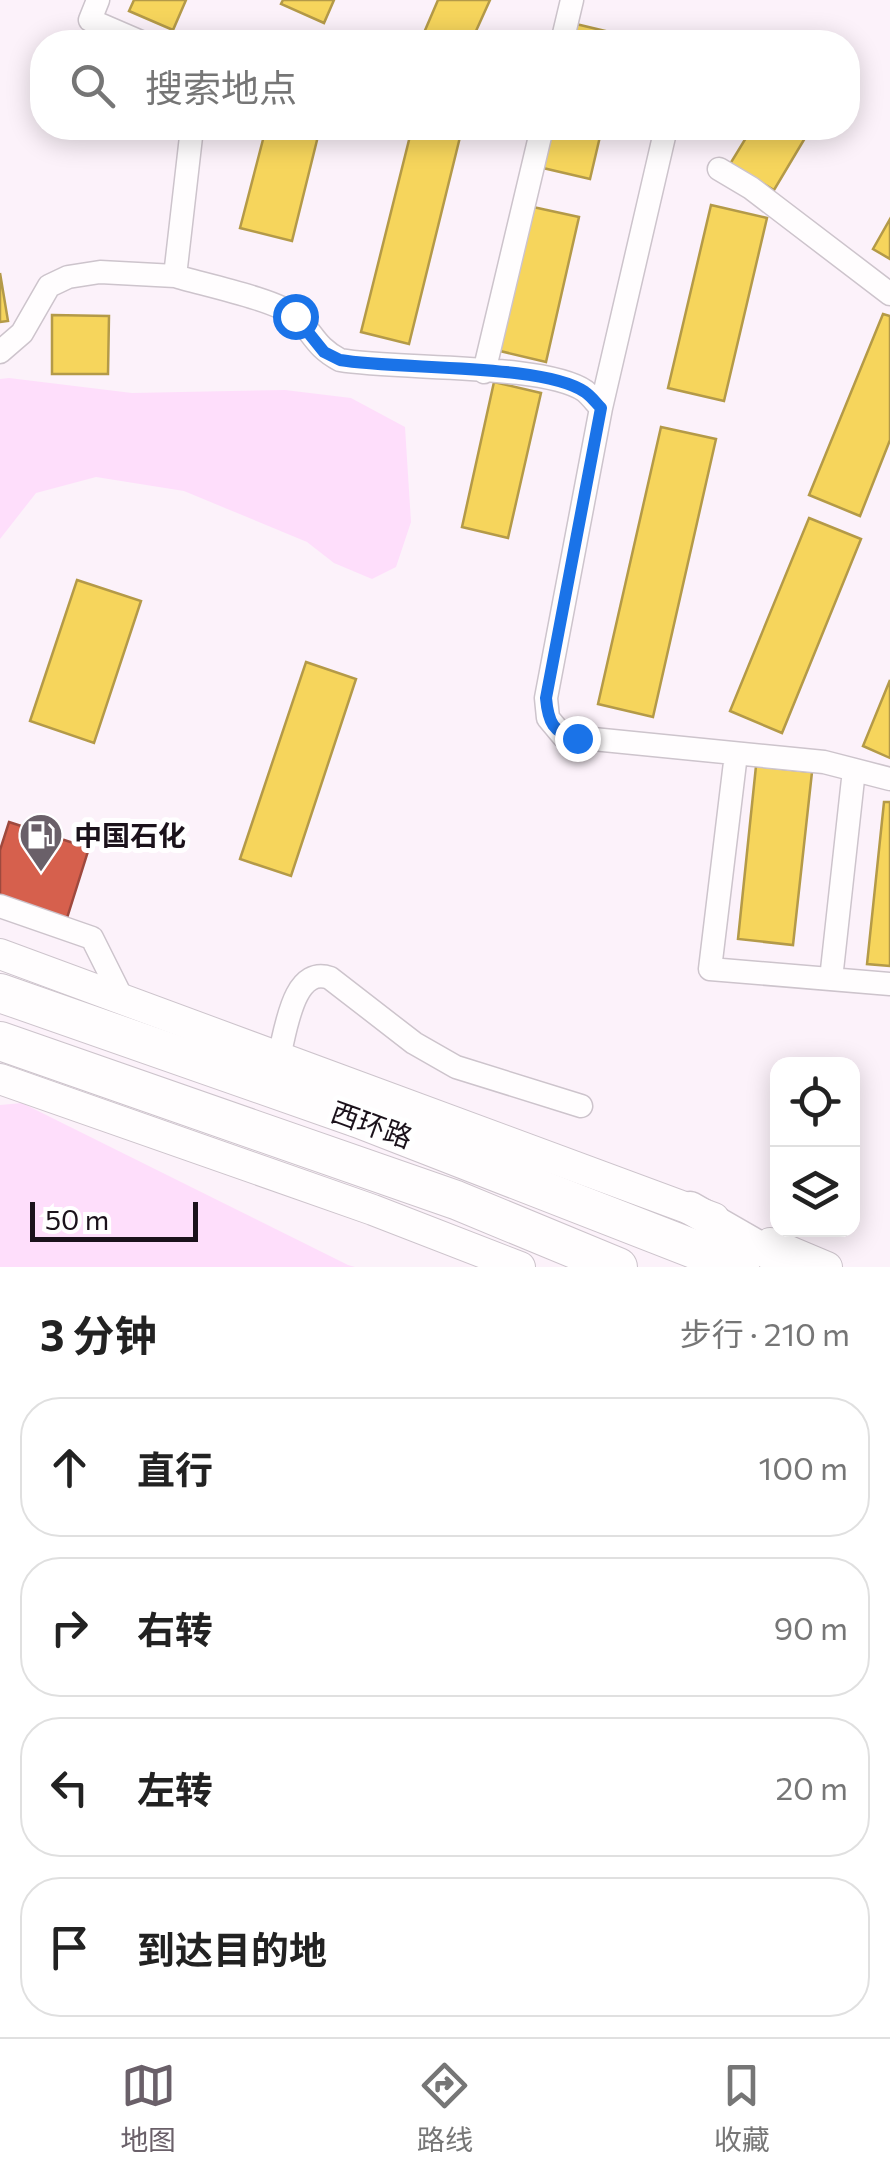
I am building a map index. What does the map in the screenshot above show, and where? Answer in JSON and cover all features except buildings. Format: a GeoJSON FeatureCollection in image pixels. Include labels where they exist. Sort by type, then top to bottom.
{"type":"FeatureCollection","features":[{"type":"Feature","properties":{"kind":"highway","name":"西环路"},"geometry":{"type":"LineString","coordinates":[[0,992],[360,1118],[740,1267]]}},
{"type":"Feature","properties":{"kind":"highway","name":"西环路"},"geometry":{"type":"LineString","coordinates":[[0,1041],[456,1200],[618,1267]]}},
{"type":"Feature","properties":{"kind":"main road"},"geometry":{"type":"LineString","coordinates":[[690,1208],[793,1267]]}},
{"type":"Feature","properties":{"kind":"street"},"geometry":{"type":"LineString","coordinates":[[98,0],[90,20],[113,30]]}},
{"type":"Feature","properties":{"kind":"street"},"geometry":{"type":"LineString","coordinates":[[565,30],[572,0]]}},
{"type":"Feature","properties":{"kind":"street"},"geometry":{"type":"LineString","coordinates":[[175,276],[191,140]]}},
{"type":"Feature","properties":{"kind":"street"},"geometry":{"type":"LineString","coordinates":[[484,372],[539,140]]}},
{"type":"Feature","properties":{"kind":"street"},"geometry":{"type":"LineString","coordinates":[[663,140],[601,408],[546,698],[548,718],[563,736],[824,762],[890,779]]}},
{"type":"Feature","properties":{"kind":"street"},"geometry":{"type":"LineString","coordinates":[[718,168],[752,188],[890,294]]}},
{"type":"Feature","properties":{"kind":"street"},"geometry":{"type":"LineString","coordinates":[[0,352],[22,333],[48,286],[68,276],[100,272],[175,276],[278,307],[295,316],[324,352],[340,360],[523,374],[584,391],[601,408]]}},
{"type":"Feature","properties":{"kind":"street"},"geometry":{"type":"LineString","coordinates":[[736,754],[710,968],[890,984]]}},
{"type":"Feature","properties":{"kind":"street"},"geometry":{"type":"LineString","coordinates":[[831,979],[854,770]]}},
{"type":"Feature","properties":{"kind":"street"},"geometry":{"type":"LineString","coordinates":[[0,906],[92,938],[122,998]]}},
{"type":"Feature","properties":{"kind":"street"},"geometry":{"type":"LineString","coordinates":[[0,954],[690,1208],[826,1267]]}},
{"type":"Feature","properties":{"kind":"street"},"geometry":{"type":"LineString","coordinates":[[278,1056],[297,995],[307,979],[321,974],[414,1043],[456,1067],[580,1106]]}},
{"type":"Feature","properties":{"kind":"street"},"geometry":{"type":"LineString","coordinates":[[9,1086],[373,1210],[520,1267]]}},
{"type":"Feature","properties":{"kind":"shaded area"},"geometry":{"type":"Polygon","coordinates":[[[0,379],[132,393],[285,390],[351,398],[405,427],[411,522],[396,567],[372,579],[334,563],[307,542],[184,491],[96,477],[36,493],[0,539],[0,379]]]}},
{"type":"Feature","properties":{"kind":"shaded area"},"geometry":{"type":"Polygon","coordinates":[[[22,1103],[355,1267],[0,1267],[0,1105],[22,1103]]]}},
{"type":"Feature","properties":{"kind":"place","name":"中国石化"},"geometry":{"type":"Point","coordinates":[41,873]}},
{"type":"Feature","properties":{"kind":"route"},"geometry":{"type":"LineString","coordinates":[[295,316],[324,352],[340,360],[523,374],[584,391],[601,408],[546,698],[553,727],[563,736],[577,738]]}}]}
